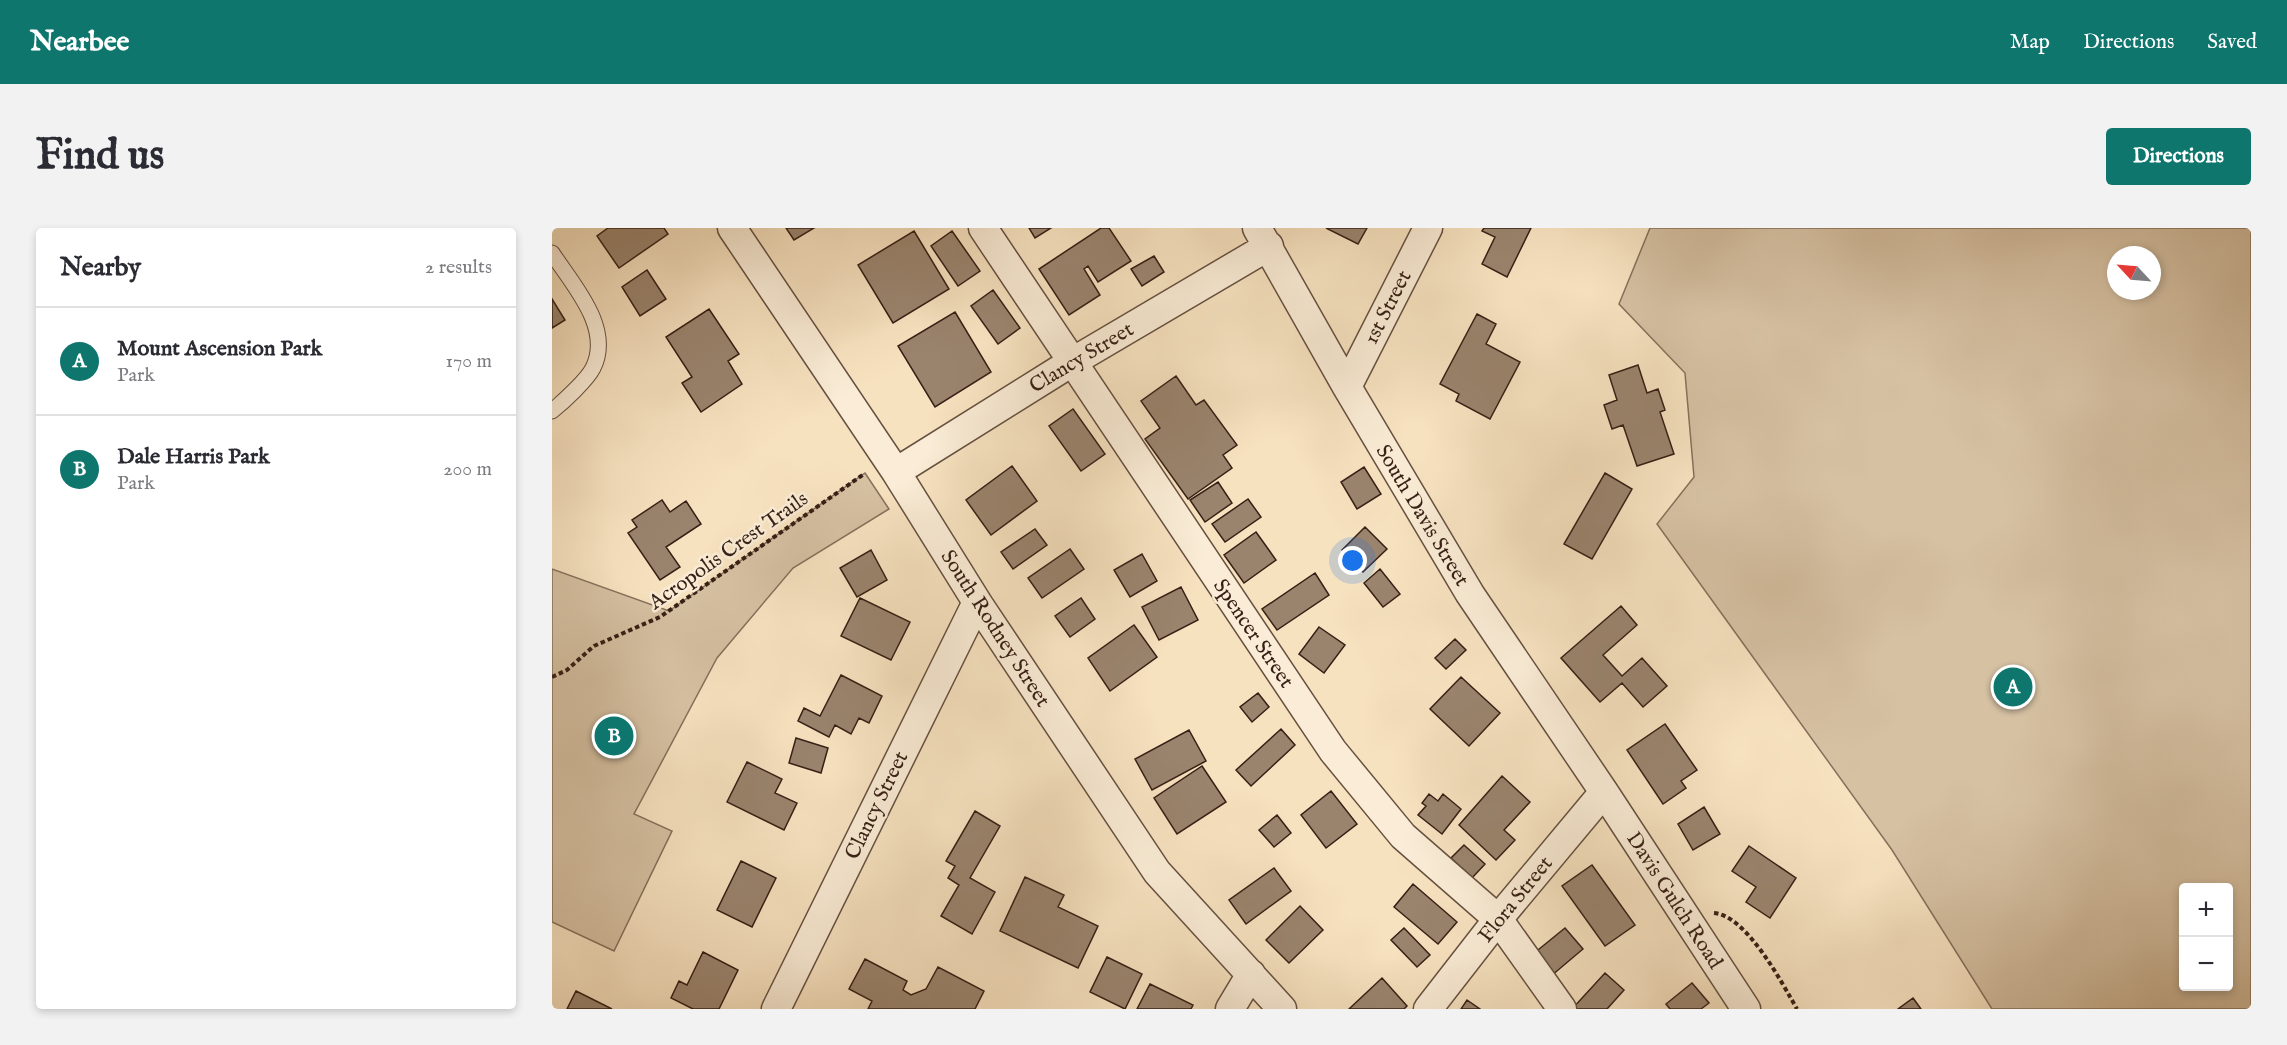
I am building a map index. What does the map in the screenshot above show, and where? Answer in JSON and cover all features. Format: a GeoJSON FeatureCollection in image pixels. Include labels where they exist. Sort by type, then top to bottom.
{"type":"FeatureCollection","features":[{"type":"Feature","properties":{"kind":"street","name":"South Rodney Street"},"geometry":{"type":"LineString","coordinates":[[732,228],[892,465],[977,602],[1157,872],[1282,1009]]}},
{"type":"Feature","properties":{"kind":"street","name":"Spencer Street"},"geometry":{"type":"LineString","coordinates":[[983,228],[1333,751],[1403,836],[1498,919],[1562,1009]]}},
{"type":"Feature","properties":{"kind":"street","name":"1st Street"},"geometry":{"type":"LineString","coordinates":[[1347,387],[1428,228]]}},
{"type":"Feature","properties":{"kind":"street","name":"Clancy Street"},"geometry":{"type":"LineString","coordinates":[[892,465],[1072,362],[1263,237]]}},
{"type":"Feature","properties":{"kind":"street","name":"South Davis Street"},"geometry":{"type":"LineString","coordinates":[[1263,237],[1347,387],[1470,594],[1604,792]]}},
{"type":"Feature","properties":{"kind":"street","name":"Clancy Street"},"geometry":{"type":"LineString","coordinates":[[776,1009],[977,602]]}},
{"type":"Feature","properties":{"kind":"street","name":"Flora Street"},"geometry":{"type":"LineString","coordinates":[[1428,1009],[1498,919],[1604,792]]}},
{"type":"Feature","properties":{"kind":"street","name":"Davis Gulch Road"},"geometry":{"type":"LineString","coordinates":[[1604,792],[1746,1009]]}},
{"type":"Feature","properties":{"kind":"street"},"geometry":{"type":"LineString","coordinates":[[1230,1009],[1251,974]]}},
{"type":"Feature","properties":{"kind":"lane"},"geometry":{"type":"LineString","coordinates":[[552,253],[594,320],[600,341],[593,369],[552,411]]}},
{"type":"Feature","properties":{"kind":"path","name":"Acropolis Crest Trails"},"geometry":{"type":"LineString","coordinates":[[552,677],[567,670],[594,646],[660,617],[892,465]]}},
{"type":"Feature","properties":{"kind":"path"},"geometry":{"type":"LineString","coordinates":[[1681,910],[1725,914],[1763,951],[1797,1009]]}},
{"type":"Feature","properties":{"kind":"shaded area"},"geometry":{"type":"Polygon","coordinates":[[[1650,228],[2251,228],[2251,1009],[1992,1009],[1892,850],[1657,524],[1694,477],[1685,373],[1619,304],[1650,228]]]}},
{"type":"Feature","properties":{"kind":"shaded area"},"geometry":{"type":"Polygon","coordinates":[[[865,473],[889,509],[793,568],[717,658],[634,814],[672,831],[614,951],[552,922],[552,569],[669,611],[865,473]]]}},
{"type":"Feature","properties":{"kind":"building"},"geometry":{"type":"Polygon","coordinates":[[[608,228],[664,228],[668,234],[619,268],[597,236],[608,228]]]}},
{"type":"Feature","properties":{"kind":"building"},"geometry":{"type":"Polygon","coordinates":[[[786,228],[814,228],[794,240],[786,228]]]}},
{"type":"Feature","properties":{"kind":"building"},"geometry":{"type":"Polygon","coordinates":[[[1029,228],[1051,228],[1035,238],[1029,228]]]}},
{"type":"Feature","properties":{"kind":"building"},"geometry":{"type":"Polygon","coordinates":[[[1101,228],[1109,228],[1131,261],[1098,282],[1088,266],[1084,269],[1100,295],[1069,315],[1039,269],[1101,228]]]}},
{"type":"Feature","properties":{"kind":"building"},"geometry":{"type":"Polygon","coordinates":[[[1326,228],[1367,228],[1358,244],[1326,228]]]}},
{"type":"Feature","properties":{"kind":"building"},"geometry":{"type":"Polygon","coordinates":[[[1484,228],[1531,228],[1507,277],[1482,264],[1495,237],[1482,231],[1484,228]]]}},
{"type":"Feature","properties":{"kind":"building"},"geometry":{"type":"Polygon","coordinates":[[[914,231],[949,289],[893,323],[858,265],[914,231]]]}},
{"type":"Feature","properties":{"kind":"building"},"geometry":{"type":"Polygon","coordinates":[[[952,231],[980,271],[958,286],[931,246],[952,231]]]}},
{"type":"Feature","properties":{"kind":"building"},"geometry":{"type":"Polygon","coordinates":[[[1154,256],[1164,272],[1142,286],[1131,269],[1154,256]]]}},
{"type":"Feature","properties":{"kind":"building"},"geometry":{"type":"Polygon","coordinates":[[[647,270],[666,299],[640,316],[622,287],[647,270]]]}},
{"type":"Feature","properties":{"kind":"building"},"geometry":{"type":"Polygon","coordinates":[[[993,290],[1020,328],[998,344],[971,306],[993,290]]]}},
{"type":"Feature","properties":{"kind":"building"},"geometry":{"type":"Polygon","coordinates":[[[552,299],[565,320],[552,328],[552,299]]]}},
{"type":"Feature","properties":{"kind":"building"},"geometry":{"type":"Polygon","coordinates":[[[709,309],[739,354],[728,361],[742,384],[701,412],[682,383],[692,377],[666,337],[709,309]]]}},
{"type":"Feature","properties":{"kind":"building"},"geometry":{"type":"Polygon","coordinates":[[[955,312],[991,372],[935,407],[898,346],[955,312]]]}},
{"type":"Feature","properties":{"kind":"building"},"geometry":{"type":"Polygon","coordinates":[[[1477,314],[1496,324],[1486,344],[1520,362],[1490,419],[1456,401],[1459,394],[1440,384],[1477,314]]]}},
{"type":"Feature","properties":{"kind":"building"},"geometry":{"type":"Polygon","coordinates":[[[1638,365],[1647,393],[1658,389],[1665,410],[1660,412],[1674,454],[1637,466],[1623,425],[1612,429],[1604,405],[1617,400],[1609,375],[1638,365]]]}},
{"type":"Feature","properties":{"kind":"building"},"geometry":{"type":"Polygon","coordinates":[[[1176,376],[1196,405],[1204,400],[1237,445],[1223,455],[1232,468],[1188,499],[1145,439],[1160,428],[1141,401],[1176,376]]]}},
{"type":"Feature","properties":{"kind":"building"},"geometry":{"type":"Polygon","coordinates":[[[1073,409],[1105,454],[1081,471],[1049,426],[1073,409]]]}},
{"type":"Feature","properties":{"kind":"building"},"geometry":{"type":"Polygon","coordinates":[[[1012,466],[1037,501],[991,535],[966,500],[1012,466]]]}},
{"type":"Feature","properties":{"kind":"building"},"geometry":{"type":"Polygon","coordinates":[[[1364,467],[1381,494],[1357,509],[1341,482],[1364,467]]]}},
{"type":"Feature","properties":{"kind":"building"},"geometry":{"type":"Polygon","coordinates":[[[1605,473],[1632,489],[1592,559],[1564,544],[1605,473]]]}},
{"type":"Feature","properties":{"kind":"building"},"geometry":{"type":"Polygon","coordinates":[[[1218,482],[1232,503],[1205,522],[1190,500],[1218,482]]]}},
{"type":"Feature","properties":{"kind":"building"},"geometry":{"type":"Polygon","coordinates":[[[1248,499],[1261,517],[1225,542],[1212,524],[1248,499]]]}},
{"type":"Feature","properties":{"kind":"building"},"geometry":{"type":"Polygon","coordinates":[[[662,500],[670,512],[686,501],[701,524],[666,547],[680,567],[660,580],[628,533],[637,527],[632,520],[662,500]]]}},
{"type":"Feature","properties":{"kind":"building"},"geometry":{"type":"Polygon","coordinates":[[[1365,527],[1387,549],[1363,572],[1342,550],[1365,527]]]}},
{"type":"Feature","properties":{"kind":"building"},"geometry":{"type":"Polygon","coordinates":[[[1035,529],[1047,545],[1013,569],[1001,552],[1035,529]]]}},
{"type":"Feature","properties":{"kind":"building"},"geometry":{"type":"Polygon","coordinates":[[[1256,532],[1276,560],[1244,583],[1224,555],[1256,532]]]}},
{"type":"Feature","properties":{"kind":"building"},"geometry":{"type":"Polygon","coordinates":[[[1070,549],[1084,569],[1042,598],[1028,578],[1070,549]]]}},
{"type":"Feature","properties":{"kind":"building"},"geometry":{"type":"Polygon","coordinates":[[[871,550],[887,580],[857,597],[840,568],[871,550]]]}},
{"type":"Feature","properties":{"kind":"building"},"geometry":{"type":"Polygon","coordinates":[[[1142,554],[1157,581],[1130,597],[1114,570],[1142,554]]]}},
{"type":"Feature","properties":{"kind":"building"},"geometry":{"type":"Polygon","coordinates":[[[1380,569],[1400,594],[1383,607],[1364,583],[1380,569]]]}},
{"type":"Feature","properties":{"kind":"building"},"geometry":{"type":"Polygon","coordinates":[[[1315,573],[1329,595],[1277,630],[1262,609],[1315,573]]]}},
{"type":"Feature","properties":{"kind":"building"},"geometry":{"type":"Polygon","coordinates":[[[1181,587],[1198,620],[1159,640],[1142,607],[1181,587]]]}},
{"type":"Feature","properties":{"kind":"building"},"geometry":{"type":"Polygon","coordinates":[[[860,598],[910,622],[891,660],[841,636],[860,598]]]}},
{"type":"Feature","properties":{"kind":"building"},"geometry":{"type":"Polygon","coordinates":[[[1081,598],[1095,619],[1070,637],[1055,616],[1081,598]]]}},
{"type":"Feature","properties":{"kind":"building"},"geometry":{"type":"Polygon","coordinates":[[[1621,606],[1637,625],[1603,655],[1622,676],[1642,658],[1667,686],[1643,707],[1622,683],[1600,702],[1561,658],[1621,606]]]}},
{"type":"Feature","properties":{"kind":"building"},"geometry":{"type":"Polygon","coordinates":[[[1134,625],[1157,657],[1110,691],[1088,658],[1134,625]]]}},
{"type":"Feature","properties":{"kind":"building"},"geometry":{"type":"Polygon","coordinates":[[[1319,627],[1345,645],[1324,673],[1299,654],[1319,627]]]}},
{"type":"Feature","properties":{"kind":"building"},"geometry":{"type":"Polygon","coordinates":[[[1455,639],[1466,650],[1446,669],[1435,658],[1455,639]]]}},
{"type":"Feature","properties":{"kind":"building"},"geometry":{"type":"Polygon","coordinates":[[[841,675],[882,696],[869,723],[859,718],[851,734],[835,725],[829,737],[798,721],[804,708],[820,716],[841,675]]]}},
{"type":"Feature","properties":{"kind":"building"},"geometry":{"type":"Polygon","coordinates":[[[1461,677],[1500,713],[1469,746],[1430,709],[1461,677]]]}},
{"type":"Feature","properties":{"kind":"building"},"geometry":{"type":"Polygon","coordinates":[[[1258,693],[1269,707],[1252,722],[1240,707],[1258,693]]]}},
{"type":"Feature","properties":{"kind":"building"},"geometry":{"type":"Polygon","coordinates":[[[1665,724],[1697,770],[1681,781],[1686,788],[1663,804],[1627,750],[1665,724]]]}},
{"type":"Feature","properties":{"kind":"building"},"geometry":{"type":"Polygon","coordinates":[[[1281,729],[1295,745],[1251,786],[1236,770],[1281,729]]]}},
{"type":"Feature","properties":{"kind":"building"},"geometry":{"type":"Polygon","coordinates":[[[1189,730],[1206,761],[1152,790],[1135,759],[1189,730]]]}},
{"type":"Feature","properties":{"kind":"building"},"geometry":{"type":"Polygon","coordinates":[[[796,738],[828,748],[821,773],[789,763],[796,738]]]}},
{"type":"Feature","properties":{"kind":"building"},"geometry":{"type":"Polygon","coordinates":[[[747,762],[782,779],[775,793],[797,803],[784,830],[727,802],[747,762]]]}},
{"type":"Feature","properties":{"kind":"building"},"geometry":{"type":"Polygon","coordinates":[[[1202,766],[1226,802],[1177,834],[1154,798],[1202,766]]]}},
{"type":"Feature","properties":{"kind":"building"},"geometry":{"type":"Polygon","coordinates":[[[1502,776],[1530,802],[1504,830],[1515,840],[1496,860],[1459,825],[1502,776]]]}},
{"type":"Feature","properties":{"kind":"building"},"geometry":{"type":"Polygon","coordinates":[[[1331,791],[1357,824],[1326,848],[1301,815],[1331,791]]]}},
{"type":"Feature","properties":{"kind":"building"},"geometry":{"type":"Polygon","coordinates":[[[1429,794],[1438,801],[1443,794],[1461,809],[1442,834],[1418,815],[1426,806],[1422,803],[1429,794]]]}},
{"type":"Feature","properties":{"kind":"building"},"geometry":{"type":"Polygon","coordinates":[[[1704,807],[1720,834],[1693,850],[1678,824],[1704,807]]]}},
{"type":"Feature","properties":{"kind":"building"},"geometry":{"type":"Polygon","coordinates":[[[975,811],[1000,826],[970,878],[995,892],[972,934],[941,916],[959,885],[948,878],[955,866],[946,861],[975,811]]]}},
{"type":"Feature","properties":{"kind":"building"},"geometry":{"type":"Polygon","coordinates":[[[1277,815],[1291,833],[1274,847],[1259,830],[1277,815]]]}},
{"type":"Feature","properties":{"kind":"building"},"geometry":{"type":"Polygon","coordinates":[[[1464,845],[1485,864],[1472,878],[1451,858],[1464,845]]]}},
{"type":"Feature","properties":{"kind":"building"},"geometry":{"type":"Polygon","coordinates":[[[1749,846],[1796,878],[1770,918],[1746,902],[1756,887],[1732,871],[1749,846]]]}},
{"type":"Feature","properties":{"kind":"building"},"geometry":{"type":"Polygon","coordinates":[[[741,861],[776,878],[752,927],[717,910],[741,861]]]}},
{"type":"Feature","properties":{"kind":"building"},"geometry":{"type":"Polygon","coordinates":[[[1592,865],[1635,925],[1605,946],[1562,886],[1592,865]]]}},
{"type":"Feature","properties":{"kind":"building"},"geometry":{"type":"Polygon","coordinates":[[[1274,868],[1291,891],[1246,924],[1229,900],[1274,868]]]}},
{"type":"Feature","properties":{"kind":"building"},"geometry":{"type":"Polygon","coordinates":[[[1025,877],[1064,895],[1058,907],[1098,926],[1078,968],[1000,931],[1025,877]]]}},
{"type":"Feature","properties":{"kind":"building"},"geometry":{"type":"Polygon","coordinates":[[[1413,884],[1457,922],[1438,944],[1394,907],[1413,884]]]}},
{"type":"Feature","properties":{"kind":"building"},"geometry":{"type":"Polygon","coordinates":[[[1300,906],[1323,930],[1289,963],[1266,940],[1300,906]]]}},
{"type":"Feature","properties":{"kind":"building"},"geometry":{"type":"Polygon","coordinates":[[[1404,928],[1430,955],[1417,967],[1391,940],[1404,928]]]}},
{"type":"Feature","properties":{"kind":"building"},"geometry":{"type":"Polygon","coordinates":[[[1565,928],[1583,949],[1551,976],[1533,954],[1565,928]]]}},
{"type":"Feature","properties":{"kind":"building"},"geometry":{"type":"Polygon","coordinates":[[[703,952],[738,970],[719,1009],[693,1009],[671,998],[679,981],[687,985],[703,952]]]}},
{"type":"Feature","properties":{"kind":"building"},"geometry":{"type":"Polygon","coordinates":[[[1107,957],[1142,974],[1125,1009],[1090,992],[1107,957]]]}},
{"type":"Feature","properties":{"kind":"building"},"geometry":{"type":"Polygon","coordinates":[[[865,959],[907,981],[903,990],[911,995],[926,989],[938,967],[984,991],[975,1009],[868,1009],[872,1001],[849,989],[865,959]]]}},
{"type":"Feature","properties":{"kind":"building"},"geometry":{"type":"Polygon","coordinates":[[[1605,973],[1624,990],[1607,1009],[1572,1009],[1605,973]]]}},
{"type":"Feature","properties":{"kind":"building"},"geometry":{"type":"Polygon","coordinates":[[[1382,978],[1407,1006],[1404,1009],[1349,1009],[1382,978]]]}},
{"type":"Feature","properties":{"kind":"building"},"geometry":{"type":"Polygon","coordinates":[[[1692,983],[1709,1003],[1701,1009],[1670,1009],[1666,1004],[1692,983]]]}},
{"type":"Feature","properties":{"kind":"building"},"geometry":{"type":"Polygon","coordinates":[[[1150,984],[1193,1005],[1191,1009],[1137,1009],[1150,984]]]}},
{"type":"Feature","properties":{"kind":"building"},"geometry":{"type":"Polygon","coordinates":[[[576,991],[612,1009],[567,1009],[576,991]]]}},
{"type":"Feature","properties":{"kind":"building"},"geometry":{"type":"Polygon","coordinates":[[[1913,998],[1921,1009],[1898,1009],[1913,998]]]}},
{"type":"Feature","properties":{"kind":"building"},"geometry":{"type":"Polygon","coordinates":[[[1467,1000],[1480,1009],[1461,1009],[1467,1000]]]}},
{"type":"Feature","properties":{"kind":"place","name":"Mount Ascension Park"},"geometry":{"type":"Point","coordinates":[2013,687]}},
{"type":"Feature","properties":{"kind":"place","name":"Dale Harris Park"},"geometry":{"type":"Point","coordinates":[614,736]}}]}
